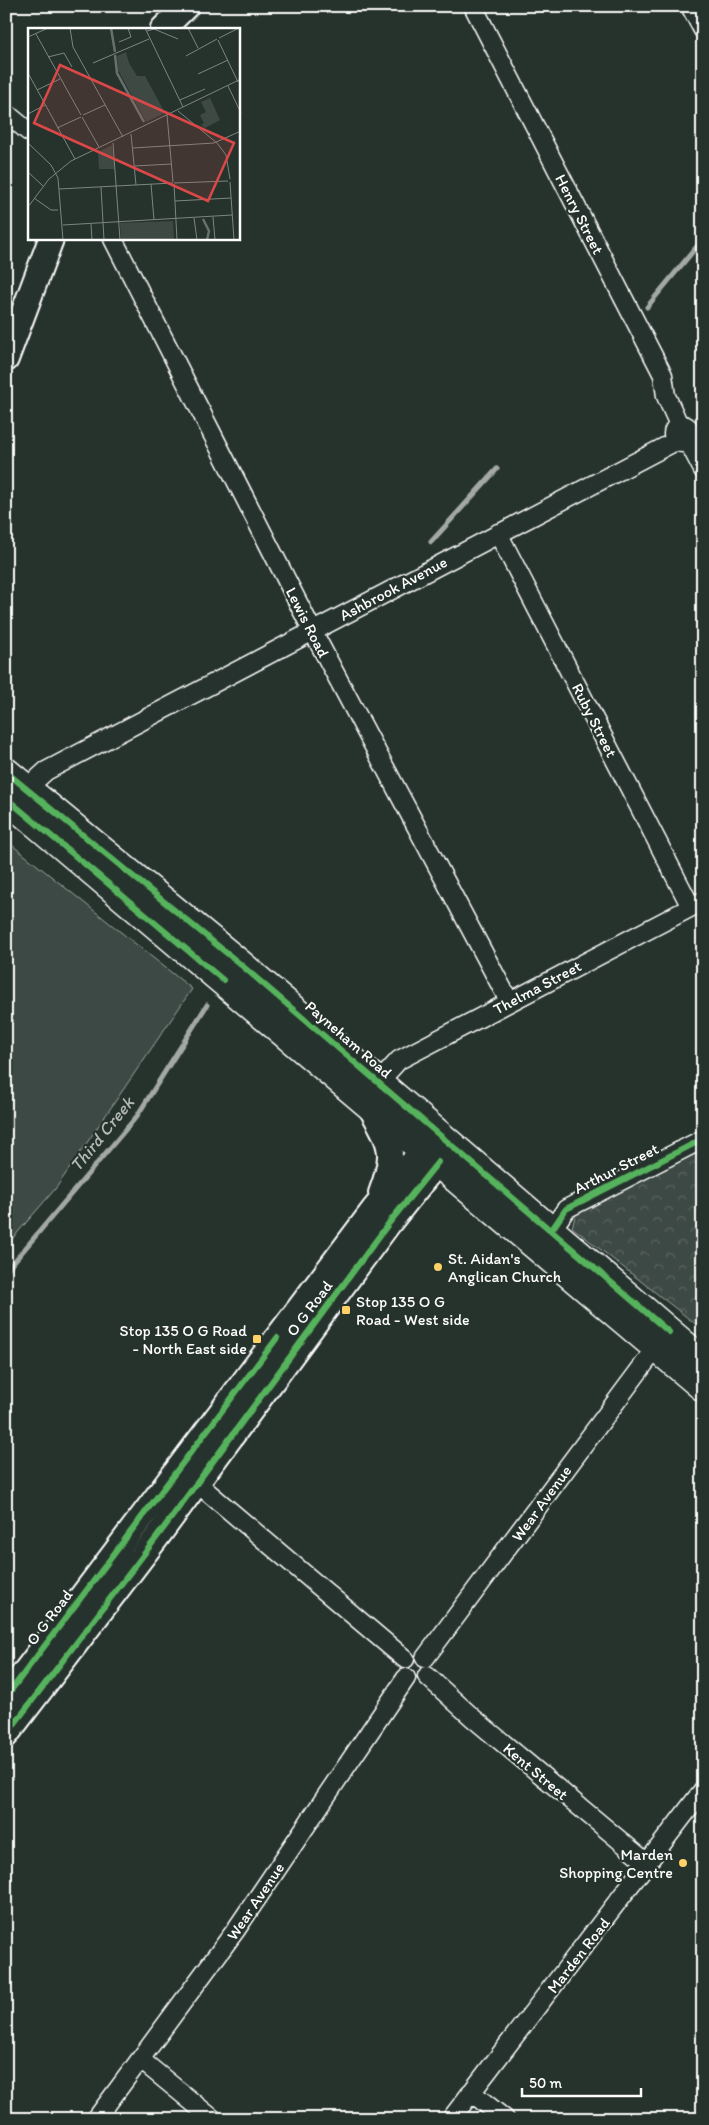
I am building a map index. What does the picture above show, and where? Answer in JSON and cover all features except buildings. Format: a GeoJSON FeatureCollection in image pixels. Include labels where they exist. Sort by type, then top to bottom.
{"type":"FeatureCollection","features":[{"type":"Feature","properties":{"kind":"main road"},"geometry":{"type":"LineString","coordinates":[[164,28],[186,6]]}},
{"type":"Feature","properties":{"kind":"main road"},"geometry":{"type":"LineString","coordinates":[[6,359],[51,240]]}},
{"type":"Feature","properties":{"kind":"main road","name":"Payneham Road"},"geometry":{"type":"LineString","coordinates":[[6,772],[17,798],[240,964],[373,1092],[656,1348],[703,1387]]}},
{"type":"Feature","properties":{"kind":"main road"},"geometry":{"type":"LineString","coordinates":[[373,1092],[391,1153],[390,1171],[375,1208]]}},
{"type":"Feature","properties":{"kind":"main road","name":"Payneham Road"},"geometry":{"type":"LineString","coordinates":[[437,1148],[551,1232],[703,1361]]}},
{"type":"Feature","properties":{"kind":"main road","name":"O G Road"},"geometry":{"type":"LineString","coordinates":[[6,1735],[375,1208],[437,1148]]}},
{"type":"Feature","properties":{"kind":"main road","name":"O G Road"},"geometry":{"type":"LineString","coordinates":[[6,1697],[188,1475],[389,1223],[437,1148]]}},
{"type":"Feature","properties":{"kind":"street","name":"Henry Street"},"geometry":{"type":"LineString","coordinates":[[473,6],[663,375],[666,396],[687,431],[703,470]]}},
{"type":"Feature","properties":{"kind":"street"},"geometry":{"type":"LineString","coordinates":[[690,6],[703,30]]}},
{"type":"Feature","properties":{"kind":"street"},"geometry":{"type":"LineString","coordinates":[[6,113],[28,131]]}},
{"type":"Feature","properties":{"kind":"street","name":"Lewis Road"},"geometry":{"type":"LineString","coordinates":[[114,240],[312,630],[509,1001]]}},
{"type":"Feature","properties":{"kind":"street","name":"Ashbrook Avenue"},"geometry":{"type":"LineString","coordinates":[[17,798],[46,771],[498,533],[687,431]]}},
{"type":"Feature","properties":{"kind":"street","name":"Ruby Street"},"geometry":{"type":"LineString","coordinates":[[498,533],[697,904]]}},
{"type":"Feature","properties":{"kind":"street","name":"Thelma Street"},"geometry":{"type":"LineString","coordinates":[[373,1092],[399,1060],[697,904]]}},
{"type":"Feature","properties":{"kind":"street","name":"Arthur Street"},"geometry":{"type":"LineString","coordinates":[[551,1232],[566,1209],[703,1138]]}},
{"type":"Feature","properties":{"kind":"street","name":"Wear Avenue"},"geometry":{"type":"LineString","coordinates":[[426,1658],[656,1348]]}},
{"type":"Feature","properties":{"kind":"street"},"geometry":{"type":"LineString","coordinates":[[188,1475],[405,1659]]}},
{"type":"Feature","properties":{"kind":"street"},"geometry":{"type":"LineString","coordinates":[[416,1654],[426,1658],[430,1668],[427,1676],[416,1682],[406,1678],[402,1669],[405,1659],[416,1654]]}},
{"type":"Feature","properties":{"kind":"street","name":"Kent Street"},"geometry":{"type":"LineString","coordinates":[[427,1676],[473,1718],[647,1863]]}},
{"type":"Feature","properties":{"kind":"street","name":"Wear Avenue"},"geometry":{"type":"LineString","coordinates":[[96,2119],[235,1931],[406,1678]]}},
{"type":"Feature","properties":{"kind":"street","name":"Marden Road"},"geometry":{"type":"LineString","coordinates":[[451,2119],[703,1790]]}},
{"type":"Feature","properties":{"kind":"street"},"geometry":{"type":"LineString","coordinates":[[141,2060],[213,2119]]}},
{"type":"Feature","properties":{"kind":"street"},"geometry":{"type":"LineString","coordinates":[[471,2092],[506,2119]]}},
{"type":"Feature","properties":{"kind":"green space"},"geometry":{"type":"Polygon","coordinates":[[[7,841],[192,989],[56,1188],[6,1246],[7,841]]]}},
{"type":"Feature","properties":{"kind":"green space"},"geometry":{"type":"Polygon","coordinates":[[[703,1148],[703,1330],[572,1227],[576,1214],[703,1148]]]}},
{"type":"Feature","properties":{"kind":"waterway","name":"Third Creek"},"geometry":{"type":"LineString","coordinates":[[647,307],[703,239]]}},
{"type":"Feature","properties":{"kind":"waterway","name":"Third Creek"},"geometry":{"type":"LineString","coordinates":[[431,542],[497,469]]}},
{"type":"Feature","properties":{"kind":"waterway","name":"Third Creek"},"geometry":{"type":"LineString","coordinates":[[6,1271],[137,1116],[207,1005]]}},
{"type":"Feature","properties":{"kind":"cycle path"},"geometry":{"type":"LineString","coordinates":[[6,772],[240,964],[669,1332]]}},
{"type":"Feature","properties":{"kind":"cycle path"},"geometry":{"type":"LineString","coordinates":[[6,798],[223,980]]}},
{"type":"Feature","properties":{"kind":"cycle path"},"geometry":{"type":"LineString","coordinates":[[551,1231],[566,1209],[703,1139]]}},
{"type":"Feature","properties":{"kind":"cycle path"},"geometry":{"type":"LineString","coordinates":[[6,1735],[157,1537],[389,1223],[438,1162]]}},
{"type":"Feature","properties":{"kind":"cycle path"},"geometry":{"type":"LineString","coordinates":[[6,1697],[277,1338]]}},
{"type":"Feature","properties":{"kind":"place","name":"St. Aidan's Anglican Church"},"geometry":{"type":"Point","coordinates":[438,1267]}},
{"type":"Feature","properties":{"kind":"place","name":"Stop 135 O G Road - West side"},"geometry":{"type":"Point","coordinates":[346,1310]}},
{"type":"Feature","properties":{"kind":"place","name":"Stop 135 O G Road - North East side"},"geometry":{"type":"Point","coordinates":[257,1339]}},
{"type":"Feature","properties":{"kind":"place","name":"Marden Shopping Centre"},"geometry":{"type":"Point","coordinates":[683,1863]}}]}
